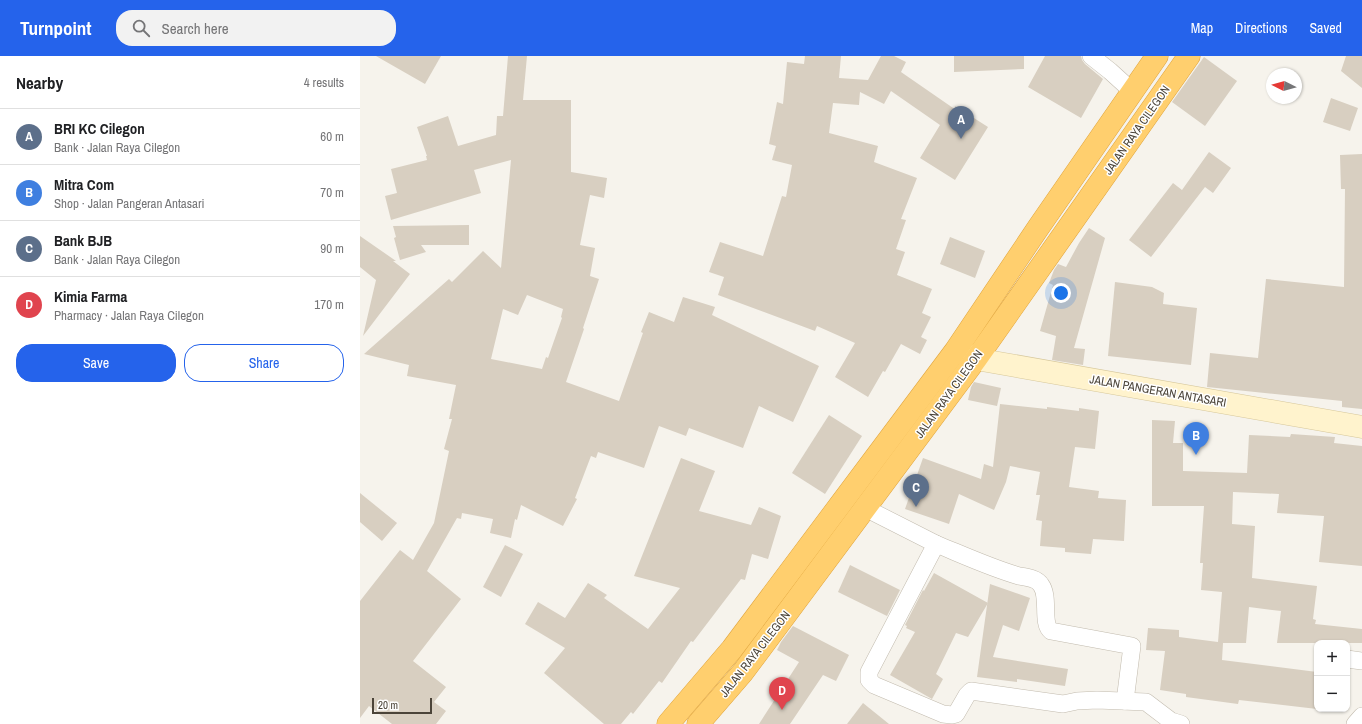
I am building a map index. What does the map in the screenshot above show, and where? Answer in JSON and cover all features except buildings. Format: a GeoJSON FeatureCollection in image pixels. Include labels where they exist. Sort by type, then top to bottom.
{"type":"FeatureCollection","features":[{"type":"Feature","properties":{"kind":"highway","name":"JALAN RAYA CILEGON"},"geometry":{"type":"LineString","coordinates":[[668,724],[732,649],[956,350],[1157,56]]}},
{"type":"Feature","properties":{"kind":"highway","name":"JALAN RAYA CILEGON"},"geometry":{"type":"LineString","coordinates":[[698,724],[743,672],[976,359],[1189,56]]}},
{"type":"Feature","properties":{"kind":"street"},"geometry":{"type":"LineString","coordinates":[[1091,56],[1132,91]]}},
{"type":"Feature","properties":{"kind":"street","name":"JALAN PANGERAN ANTASARI"},"geometry":{"type":"LineString","coordinates":[[956,350],[976,359],[1362,428]]}},
{"type":"Feature","properties":{"kind":"street"},"geometry":{"type":"LineString","coordinates":[[865,508],[936,544],[1014,574],[1038,581],[1042,585],[1045,594],[1047,623],[1050,630],[1132,646],[1125,701]]}},
{"type":"Feature","properties":{"kind":"street"},"geometry":{"type":"LineString","coordinates":[[936,544],[875,660],[868,677],[870,682],[888,691],[948,715],[956,714],[971,691],[1063,704],[1076,701],[1146,702],[1166,718],[1181,724]]}},
{"type":"Feature","properties":{"kind":"street"},"geometry":{"type":"LineString","coordinates":[[1350,659],[1362,661]]}},
{"type":"Feature","properties":{"kind":"street"},"geometry":{"type":"LineString","coordinates":[[1355,724],[1362,716]]}},
{"type":"Feature","properties":{"kind":"place","name":"BRI KC Cilegon"},"geometry":{"type":"Point","coordinates":[961,139]}},
{"type":"Feature","properties":{"kind":"place","name":"Mitra Com"},"geometry":{"type":"Point","coordinates":[1196,455]}},
{"type":"Feature","properties":{"kind":"place","name":"Bank BJB"},"geometry":{"type":"Point","coordinates":[916,507]}},
{"type":"Feature","properties":{"kind":"place","name":"Kimia Farma"},"geometry":{"type":"Point","coordinates":[782,710]}}]}
